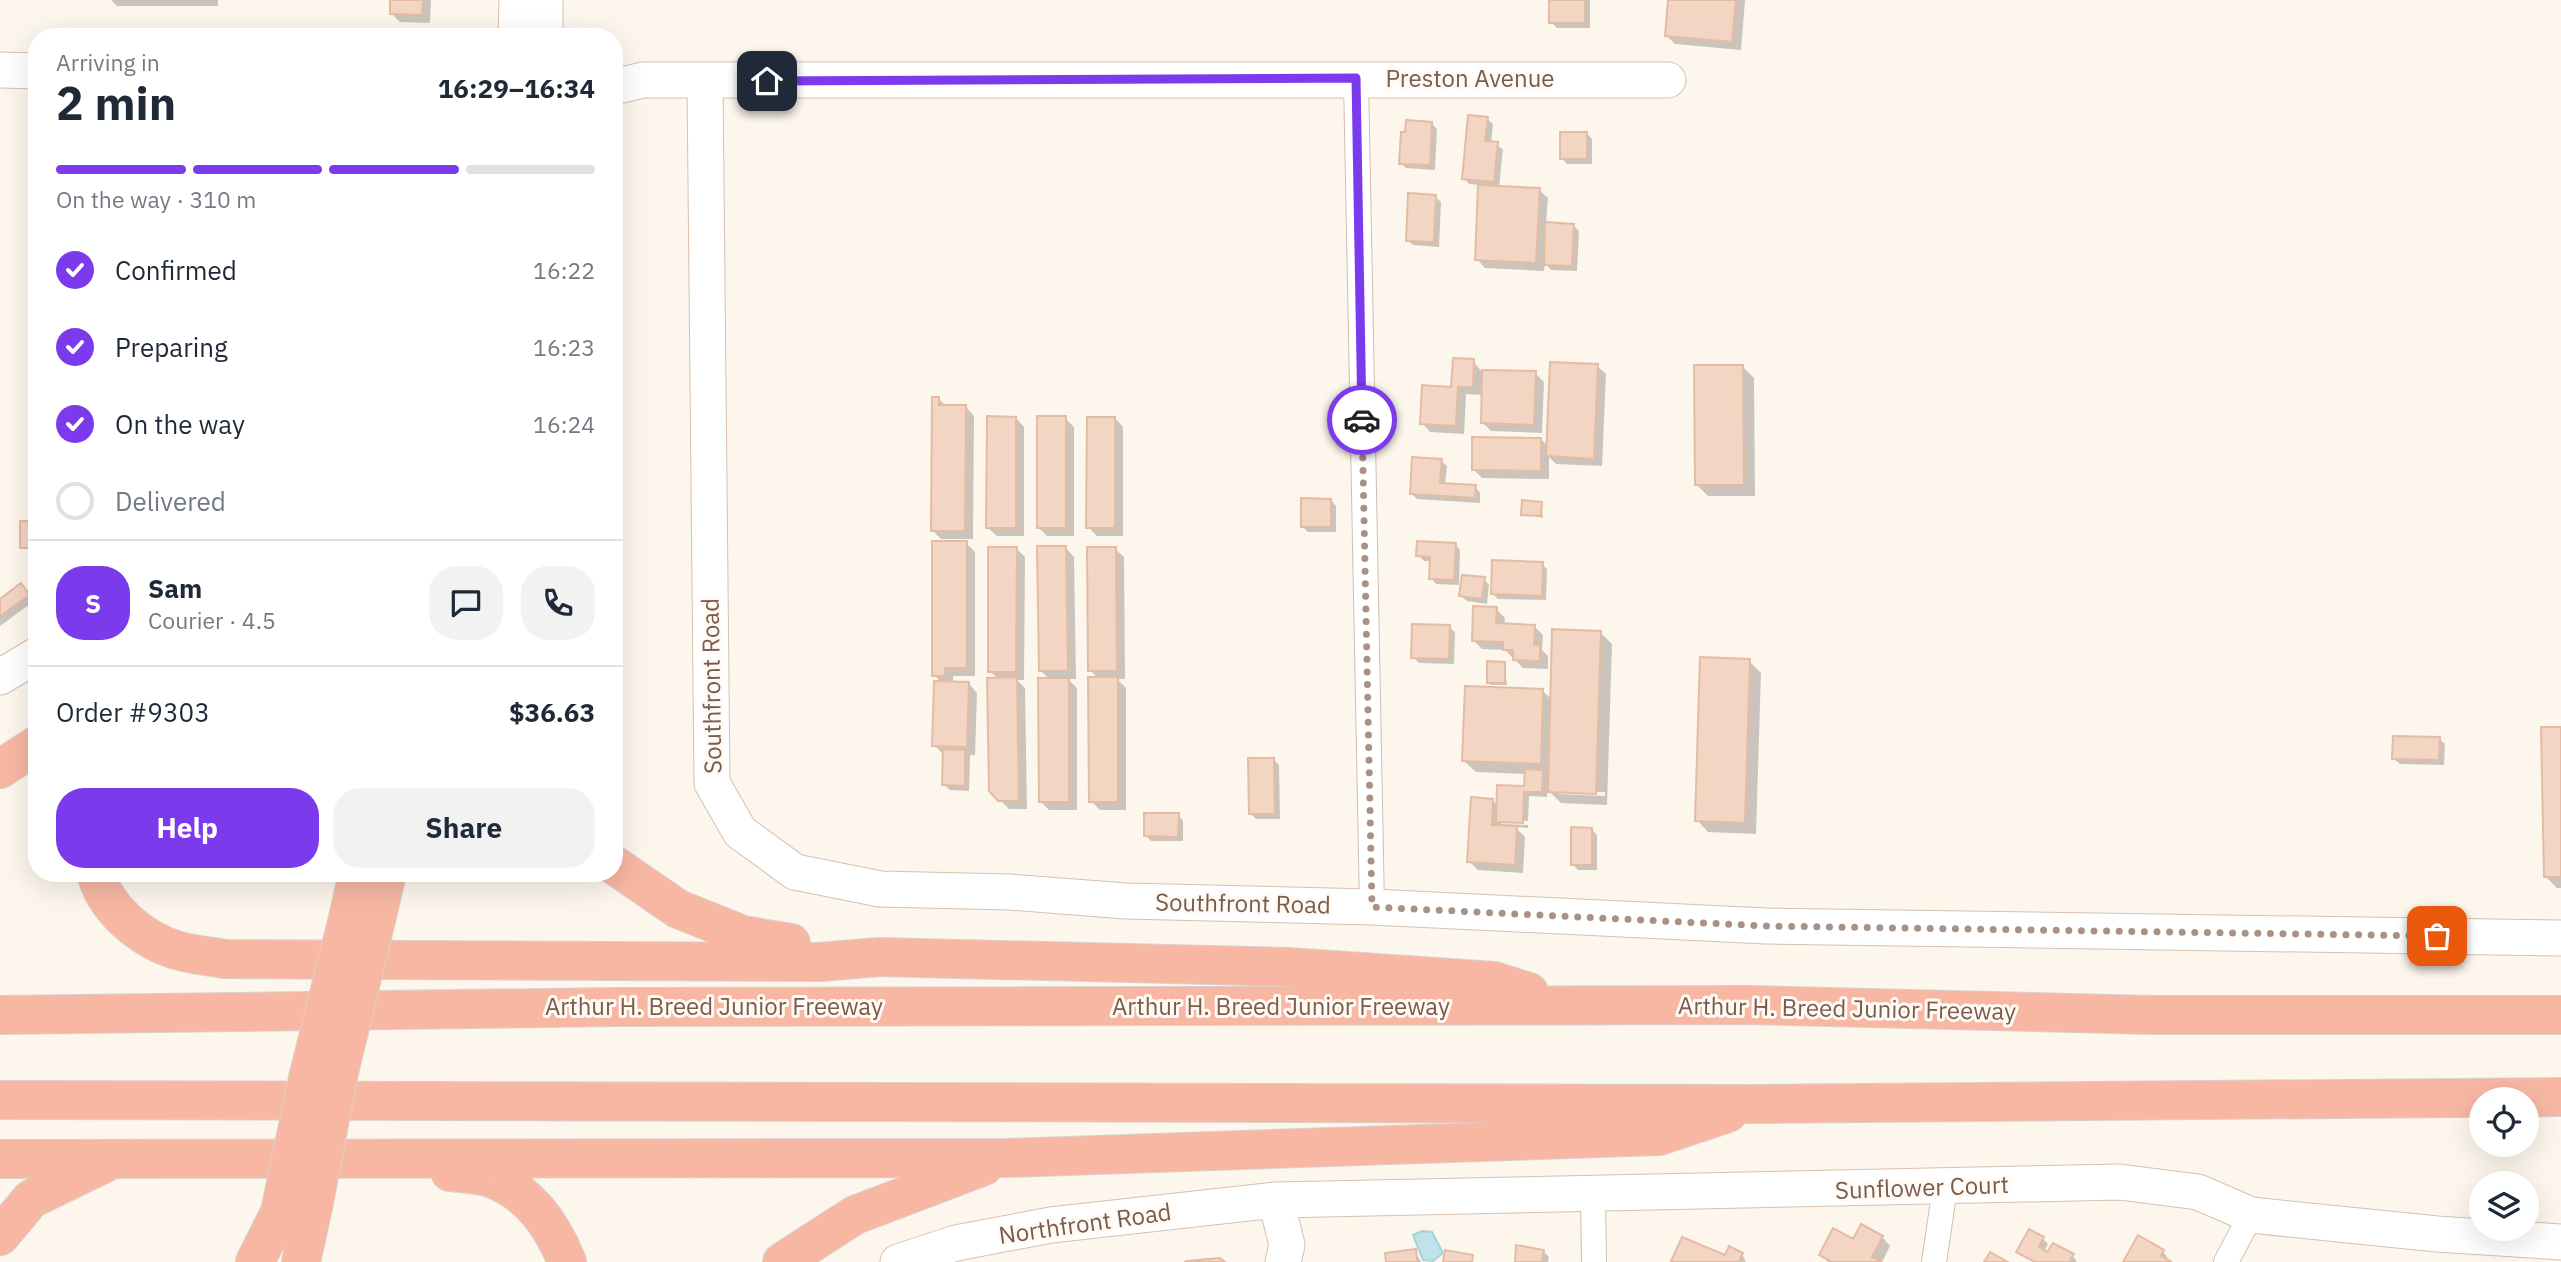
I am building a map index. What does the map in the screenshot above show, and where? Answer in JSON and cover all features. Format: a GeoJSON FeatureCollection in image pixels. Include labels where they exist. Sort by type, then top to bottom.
{"type":"FeatureCollection","features":[{"type":"Feature","properties":{"kind":"highway"},"geometry":{"type":"LineString","coordinates":[[0,769],[28,751]]}},
{"type":"Feature","properties":{"kind":"highway"},"geometry":{"type":"LineString","coordinates":[[623,871],[678,909],[743,935],[879,957]]}},
{"type":"Feature","properties":{"kind":"highway"},"geometry":{"type":"LineString","coordinates":[[98,882],[117,912],[141,932],[175,950],[225,959],[820,962],[879,957],[1288,967],[1494,981],[1576,1007]]}},
{"type":"Feature","properties":{"kind":"highway"},"geometry":{"type":"LineString","coordinates":[[352,882],[362,917]]}},
{"type":"Feature","properties":{"kind":"highway"},"geometry":{"type":"LineString","coordinates":[[359,882],[362,917]]}},
{"type":"Feature","properties":{"kind":"highway"},"geometry":{"type":"LineString","coordinates":[[301,1262],[297,1210],[324,1075],[362,917],[382,882]]}},
{"type":"Feature","properties":{"kind":"highway","name":"Arthur H. Breed Junior Freeway"},"geometry":{"type":"LineString","coordinates":[[0,1015],[616,1007],[1751,1005],[2152,1015],[2561,1015]]}},
{"type":"Feature","properties":{"kind":"highway"},"geometry":{"type":"LineString","coordinates":[[0,1100],[1756,1104],[2561,1097]]}},
{"type":"Feature","properties":{"kind":"highway"},"geometry":{"type":"LineString","coordinates":[[0,1159],[1006,1158],[1659,1136],[1756,1104]]}},
{"type":"Feature","properties":{"kind":"highway"},"geometry":{"type":"LineString","coordinates":[[416,1157],[446,1171],[493,1179],[531,1202],[557,1236],[567,1262]]}},
{"type":"Feature","properties":{"kind":"highway"},"geometry":{"type":"LineString","coordinates":[[782,1262],[855,1215],[1006,1158]]}},
{"type":"Feature","properties":{"kind":"highway"},"geometry":{"type":"LineString","coordinates":[[0,1236],[32,1199],[113,1159]]}},
{"type":"Feature","properties":{"kind":"highway"},"geometry":{"type":"LineString","coordinates":[[255,1262],[297,1210]]}},
{"type":"Feature","properties":{"kind":"highway"},"geometry":{"type":"LineString","coordinates":[[269,1262],[297,1210]]}},
{"type":"Feature","properties":{"kind":"highway"},"geometry":{"type":"LineString","coordinates":[[297,1210],[312,1262]]}},
{"type":"Feature","properties":{"kind":"street"},"geometry":{"type":"LineString","coordinates":[[499,0],[499,28]]}},
{"type":"Feature","properties":{"kind":"street"},"geometry":{"type":"LineString","coordinates":[[517,0],[541,28]]}},
{"type":"Feature","properties":{"kind":"street"},"geometry":{"type":"LineString","coordinates":[[0,71],[28,71]]}},
{"type":"Feature","properties":{"kind":"street"},"geometry":{"type":"LineString","coordinates":[[1356,78],[1372,907]]}},
{"type":"Feature","properties":{"kind":"street","name":"Preston Avenue"},"geometry":{"type":"LineString","coordinates":[[624,79],[705,82],[1356,78],[1668,80]]}},
{"type":"Feature","properties":{"kind":"street","name":"Southfront Road"},"geometry":{"type":"LineString","coordinates":[[705,82],[712,783],[740,832],[795,872],[880,888],[1009,892],[1126,901],[1372,907],[1766,926],[2561,938]]}},
{"type":"Feature","properties":{"kind":"street"},"geometry":{"type":"LineString","coordinates":[[0,677],[28,660]]}},
{"type":"Feature","properties":{"kind":"street","name":"Sunflower Court"},"geometry":{"type":"LineString","coordinates":[[1276,1200],[1593,1196],[2120,1182],[2198,1192],[2251,1215],[2437,1234],[2561,1242]]}},
{"type":"Feature","properties":{"kind":"street"},"geometry":{"type":"LineString","coordinates":[[1934,1262],[1945,1188]]}},
{"type":"Feature","properties":{"kind":"street"},"geometry":{"type":"LineString","coordinates":[[1593,1196],[1594,1262]]}},
{"type":"Feature","properties":{"kind":"street"},"geometry":{"type":"LineString","coordinates":[[1276,1200],[1287,1245],[1283,1262]]}},
{"type":"Feature","properties":{"kind":"street","name":"Northfront Road"},"geometry":{"type":"LineString","coordinates":[[898,1262],[957,1243],[1051,1225],[1276,1200]]}},
{"type":"Feature","properties":{"kind":"street"},"geometry":{"type":"LineString","coordinates":[[2226,1262],[2251,1215]]}},
{"type":"Feature","properties":{"kind":"water"},"geometry":{"type":"Polygon","coordinates":[[[1422,1231],[1432,1232],[1443,1253],[1433,1261],[1423,1260],[1413,1235],[1422,1231]]]}},
{"type":"Feature","properties":{"kind":"building"},"geometry":{"type":"Polygon","coordinates":[[[390,0],[423,0],[422,15],[390,14],[390,0]]]}},
{"type":"Feature","properties":{"kind":"building"},"geometry":{"type":"Polygon","coordinates":[[[1549,0],[1585,0],[1585,23],[1549,23],[1549,0]]]}},
{"type":"Feature","properties":{"kind":"building"},"geometry":{"type":"Polygon","coordinates":[[[1668,0],[1736,0],[1732,42],[1665,36],[1668,0]]]}},
{"type":"Feature","properties":{"kind":"building"},"geometry":{"type":"Polygon","coordinates":[[[1468,115],[1488,117],[1485,141],[1498,142],[1494,182],[1462,179],[1468,115]]]}},
{"type":"Feature","properties":{"kind":"building"},"geometry":{"type":"Polygon","coordinates":[[[1406,120],[1432,122],[1430,165],[1399,164],[1401,132],[1405,132],[1406,120]]]}},
{"type":"Feature","properties":{"kind":"building"},"geometry":{"type":"Polygon","coordinates":[[[1560,132],[1587,132],[1587,159],[1560,159],[1560,132]]]}},
{"type":"Feature","properties":{"kind":"building"},"geometry":{"type":"Polygon","coordinates":[[[1478,185],[1540,188],[1536,263],[1475,260],[1478,185]]]}},
{"type":"Feature","properties":{"kind":"building"},"geometry":{"type":"Polygon","coordinates":[[[1408,193],[1436,195],[1434,242],[1406,241],[1408,193]]]}},
{"type":"Feature","properties":{"kind":"building"},"geometry":{"type":"Polygon","coordinates":[[[1545,222],[1574,224],[1572,266],[1544,265],[1545,222]]]}},
{"type":"Feature","properties":{"kind":"building"},"geometry":{"type":"Polygon","coordinates":[[[1453,358],[1474,359],[1473,387],[1458,387],[1456,426],[1420,424],[1422,385],[1451,387],[1453,358]]]}},
{"type":"Feature","properties":{"kind":"building"},"geometry":{"type":"Polygon","coordinates":[[[1550,362],[1598,364],[1594,459],[1546,456],[1550,362]]]}},
{"type":"Feature","properties":{"kind":"building"},"geometry":{"type":"Polygon","coordinates":[[[1694,365],[1743,365],[1744,485],[1695,485],[1694,365]]]}},
{"type":"Feature","properties":{"kind":"building"},"geometry":{"type":"Polygon","coordinates":[[[1482,370],[1536,371],[1534,425],[1481,423],[1482,370]]]}},
{"type":"Feature","properties":{"kind":"building"},"geometry":{"type":"Polygon","coordinates":[[[932,397],[939,397],[939,405],[966,405],[965,531],[931,531],[932,397]]]}},
{"type":"Feature","properties":{"kind":"building"},"geometry":{"type":"Polygon","coordinates":[[[987,416],[1016,417],[1016,528],[986,528],[987,416]]]}},
{"type":"Feature","properties":{"kind":"building"},"geometry":{"type":"Polygon","coordinates":[[[1037,416],[1066,416],[1066,528],[1037,528],[1037,416]]]}},
{"type":"Feature","properties":{"kind":"building"},"geometry":{"type":"Polygon","coordinates":[[[1087,417],[1115,417],[1115,528],[1086,528],[1087,417]]]}},
{"type":"Feature","properties":{"kind":"building"},"geometry":{"type":"Polygon","coordinates":[[[1472,437],[1541,438],[1541,471],[1472,470],[1472,437]]]}},
{"type":"Feature","properties":{"kind":"building"},"geometry":{"type":"Polygon","coordinates":[[[1412,457],[1442,459],[1440,483],[1476,485],[1475,498],[1410,494],[1412,457]]]}},
{"type":"Feature","properties":{"kind":"building"},"geometry":{"type":"Polygon","coordinates":[[[1301,498],[1331,499],[1331,527],[1301,527],[1301,498]]]}},
{"type":"Feature","properties":{"kind":"building"},"geometry":{"type":"Polygon","coordinates":[[[1522,500],[1542,502],[1541,516],[1521,515],[1522,500]]]}},
{"type":"Feature","properties":{"kind":"building"},"geometry":{"type":"Polygon","coordinates":[[[20,521],[28,521],[28,548],[20,548],[20,521]]]}},
{"type":"Feature","properties":{"kind":"building"},"geometry":{"type":"Polygon","coordinates":[[[932,541],[967,541],[967,668],[945,668],[945,676],[932,676],[932,541]]]}},
{"type":"Feature","properties":{"kind":"building"},"geometry":{"type":"Polygon","coordinates":[[[1417,541],[1456,543],[1454,580],[1429,579],[1430,557],[1416,556],[1417,541]]]}},
{"type":"Feature","properties":{"kind":"building"},"geometry":{"type":"Polygon","coordinates":[[[1037,546],[1066,546],[1068,671],[1039,671],[1037,546]]]}},
{"type":"Feature","properties":{"kind":"building"},"geometry":{"type":"Polygon","coordinates":[[[988,547],[1017,547],[1016,672],[988,672],[988,547]]]}},
{"type":"Feature","properties":{"kind":"building"},"geometry":{"type":"Polygon","coordinates":[[[1087,547],[1116,547],[1117,671],[1088,671],[1087,547]]]}},
{"type":"Feature","properties":{"kind":"building"},"geometry":{"type":"Polygon","coordinates":[[[1492,560],[1543,562],[1542,596],[1491,594],[1492,560]]]}},
{"type":"Feature","properties":{"kind":"building"},"geometry":{"type":"Polygon","coordinates":[[[1462,575],[1485,577],[1482,599],[1459,596],[1462,575]]]}},
{"type":"Feature","properties":{"kind":"building"},"geometry":{"type":"Polygon","coordinates":[[[21,583],[28,592],[28,596],[0,616],[0,599],[21,583]]]}},
{"type":"Feature","properties":{"kind":"building"},"geometry":{"type":"Polygon","coordinates":[[[1473,606],[1497,607],[1496,623],[1535,625],[1534,645],[1540,645],[1540,661],[1513,660],[1513,650],[1503,650],[1503,642],[1472,641],[1473,606]]]}},
{"type":"Feature","properties":{"kind":"building"},"geometry":{"type":"Polygon","coordinates":[[[1412,624],[1450,625],[1449,659],[1411,658],[1412,624]]]}},
{"type":"Feature","properties":{"kind":"building"},"geometry":{"type":"Polygon","coordinates":[[[1552,629],[1601,631],[1596,794],[1548,792],[1552,629]]]}},
{"type":"Feature","properties":{"kind":"building"},"geometry":{"type":"Polygon","coordinates":[[[1700,657],[1750,659],[1745,823],[1695,821],[1700,657]]]}},
{"type":"Feature","properties":{"kind":"building"},"geometry":{"type":"Polygon","coordinates":[[[1487,661],[1505,662],[1505,683],[1487,683],[1487,661]]]}},
{"type":"Feature","properties":{"kind":"building"},"geometry":{"type":"Polygon","coordinates":[[[1017,677],[1019,801],[998,801],[989,791],[987,678],[1017,677]]]}},
{"type":"Feature","properties":{"kind":"building"},"geometry":{"type":"Polygon","coordinates":[[[1088,677],[1118,677],[1118,802],[1089,802],[1088,677]]]}},
{"type":"Feature","properties":{"kind":"building"},"geometry":{"type":"Polygon","coordinates":[[[1038,678],[1069,678],[1069,802],[1039,802],[1038,678]]]}},
{"type":"Feature","properties":{"kind":"building"},"geometry":{"type":"Polygon","coordinates":[[[934,681],[969,682],[967,747],[932,746],[934,681]]]}},
{"type":"Feature","properties":{"kind":"building"},"geometry":{"type":"Polygon","coordinates":[[[1465,686],[1543,689],[1541,764],[1462,761],[1465,686]]]}},
{"type":"Feature","properties":{"kind":"building"},"geometry":{"type":"Polygon","coordinates":[[[2541,727],[2561,727],[2561,877],[2544,877],[2541,727]]]}},
{"type":"Feature","properties":{"kind":"building"},"geometry":{"type":"Polygon","coordinates":[[[2393,736],[2440,737],[2439,760],[2392,759],[2393,736]]]}},
{"type":"Feature","properties":{"kind":"building"},"geometry":{"type":"Polygon","coordinates":[[[943,749],[965,750],[965,786],[942,785],[943,749]]]}},
{"type":"Feature","properties":{"kind":"building"},"geometry":{"type":"Polygon","coordinates":[[[1248,758],[1274,758],[1275,814],[1249,814],[1248,758]]]}},
{"type":"Feature","properties":{"kind":"building"},"geometry":{"type":"Polygon","coordinates":[[[1525,769],[1543,770],[1542,792],[1524,792],[1523,823],[1496,822],[1497,785],[1524,786],[1525,769]]]}},
{"type":"Feature","properties":{"kind":"building"},"geometry":{"type":"Polygon","coordinates":[[[1471,797],[1493,799],[1492,825],[1517,826],[1515,865],[1467,862],[1471,797]]]}},
{"type":"Feature","properties":{"kind":"building"},"geometry":{"type":"Polygon","coordinates":[[[1144,813],[1179,813],[1178,837],[1144,836],[1144,813]]]}},
{"type":"Feature","properties":{"kind":"building"},"geometry":{"type":"Polygon","coordinates":[[[1571,827],[1592,828],[1592,865],[1571,865],[1571,827]]]}},
{"type":"Feature","properties":{"kind":"building"},"geometry":{"type":"Polygon","coordinates":[[[1861,1224],[1883,1236],[1872,1257],[1882,1262],[1832,1262],[1819,1255],[1833,1228],[1853,1239],[1861,1224]]]}},
{"type":"Feature","properties":{"kind":"building"},"geometry":{"type":"Polygon","coordinates":[[[2029,1229],[2044,1237],[2039,1247],[2047,1252],[2053,1243],[2074,1254],[2069,1262],[2035,1262],[2016,1252],[2029,1229]]]}},
{"type":"Feature","properties":{"kind":"building"},"geometry":{"type":"Polygon","coordinates":[[[2138,1235],[2164,1250],[2161,1256],[2172,1262],[2123,1262],[2138,1235]]]}},
{"type":"Feature","properties":{"kind":"building"},"geometry":{"type":"Polygon","coordinates":[[[1682,1237],[1725,1255],[1729,1246],[1743,1253],[1739,1262],[1671,1261],[1682,1237]]]}},
{"type":"Feature","properties":{"kind":"building"},"geometry":{"type":"Polygon","coordinates":[[[1516,1245],[1544,1250],[1542,1262],[1515,1262],[1516,1245]]]}},
{"type":"Feature","properties":{"kind":"building"},"geometry":{"type":"Polygon","coordinates":[[[1416,1249],[1417,1262],[1386,1262],[1385,1253],[1416,1249]]]}},
{"type":"Feature","properties":{"kind":"building"},"geometry":{"type":"Polygon","coordinates":[[[1445,1250],[1473,1255],[1472,1262],[1443,1262],[1445,1250]]]}},
{"type":"Feature","properties":{"kind":"building"},"geometry":{"type":"Polygon","coordinates":[[[1990,1252],[2008,1262],[1984,1262],[1990,1252]]]}},
{"type":"Feature","properties":{"kind":"building"},"geometry":{"type":"Polygon","coordinates":[[[1220,1258],[1225,1262],[1185,1262],[1186,1261],[1220,1258]]]}},
{"type":"Feature","properties":{"kind":"way so far"},"geometry":{"type":"LineString","coordinates":[[1362,420],[1372,907],[1766,926],[2437,936]]}},
{"type":"Feature","properties":{"kind":"route"},"geometry":{"type":"LineString","coordinates":[[767,81],[1356,78],[1362,420]]}}]}
